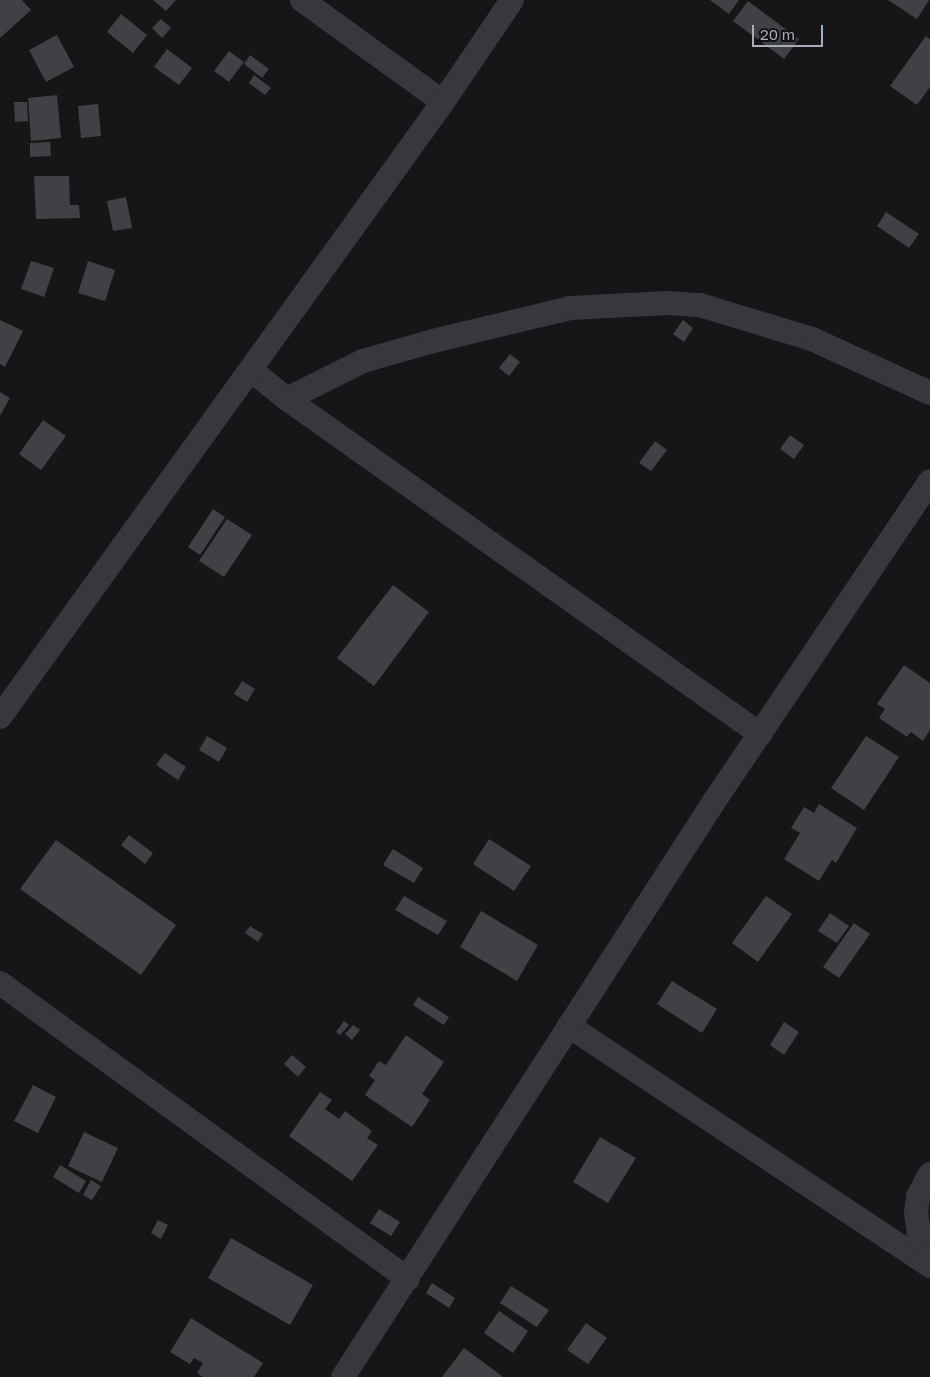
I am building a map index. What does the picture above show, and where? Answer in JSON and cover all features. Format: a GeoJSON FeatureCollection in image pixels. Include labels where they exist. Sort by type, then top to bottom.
{"type":"FeatureCollection","features":[{"type":"Feature","properties":{"kind":"street"},"geometry":{"type":"LineString","coordinates":[[302,0],[442,102]]}},
{"type":"Feature","properties":{"kind":"street"},"geometry":{"type":"LineString","coordinates":[[0,717],[251,370],[442,102],[512,0]]}},
{"type":"Feature","properties":{"kind":"street"},"geometry":{"type":"LineString","coordinates":[[287,399],[363,361],[433,342],[570,308],[668,303],[700,305],[812,339],[930,393]]}},
{"type":"Feature","properties":{"kind":"street"},"geometry":{"type":"LineString","coordinates":[[251,370],[287,399],[760,734]]}},
{"type":"Feature","properties":{"kind":"street"},"geometry":{"type":"LineString","coordinates":[[343,1377],[760,734],[930,482]]}},
{"type":"Feature","properties":{"kind":"street"},"geometry":{"type":"LineString","coordinates":[[0,983],[408,1279]]}},
{"type":"Feature","properties":{"kind":"street"},"geometry":{"type":"LineString","coordinates":[[569,1026],[930,1266]]}},
{"type":"Feature","properties":{"kind":"street"},"geometry":{"type":"LineString","coordinates":[[930,1174],[918,1196],[916,1213],[920,1236],[930,1266]]}},
{"type":"Feature","properties":{"kind":"building"},"geometry":{"type":"Polygon","coordinates":[[[0,0],[22,0],[31,10],[0,38],[0,0]]]}},
{"type":"Feature","properties":{"kind":"building"},"geometry":{"type":"Polygon","coordinates":[[[153,0],[176,0],[166,11],[153,0]]]}},
{"type":"Feature","properties":{"kind":"building"},"geometry":{"type":"Polygon","coordinates":[[[710,0],[739,0],[729,14],[710,0]]]}},
{"type":"Feature","properties":{"kind":"building"},"geometry":{"type":"Polygon","coordinates":[[[888,0],[929,0],[917,19],[888,0]]]}},
{"type":"Feature","properties":{"kind":"building"},"geometry":{"type":"Polygon","coordinates":[[[748,1],[799,39],[784,59],[733,21],[748,1]]]}},
{"type":"Feature","properties":{"kind":"building"},"geometry":{"type":"Polygon","coordinates":[[[121,14],[147,35],[133,53],[107,32],[121,14]]]}},
{"type":"Feature","properties":{"kind":"building"},"geometry":{"type":"Polygon","coordinates":[[[161,19],[171,28],[162,38],[152,28],[161,19]]]}},
{"type":"Feature","properties":{"kind":"building"},"geometry":{"type":"Polygon","coordinates":[[[57,35],[74,67],[46,82],[29,50],[57,35]]]}},
{"type":"Feature","properties":{"kind":"building"},"geometry":{"type":"Polygon","coordinates":[[[926,36],[930,39],[930,87],[917,105],[890,86],[926,36]]]}},
{"type":"Feature","properties":{"kind":"building"},"geometry":{"type":"Polygon","coordinates":[[[167,49],[192,68],[179,85],[154,67],[167,49]]]}},
{"type":"Feature","properties":{"kind":"building"},"geometry":{"type":"Polygon","coordinates":[[[229,51],[244,62],[229,82],[214,71],[229,51]]]}},
{"type":"Feature","properties":{"kind":"building"},"geometry":{"type":"Polygon","coordinates":[[[250,55],[269,69],[262,78],[244,64],[250,55]]]}},
{"type":"Feature","properties":{"kind":"building"},"geometry":{"type":"Polygon","coordinates":[[[254,75],[271,88],[265,95],[249,83],[254,75]]]}},
{"type":"Feature","properties":{"kind":"building"},"geometry":{"type":"Polygon","coordinates":[[[57,95],[61,138],[31,141],[28,98],[57,95]]]}},
{"type":"Feature","properties":{"kind":"building"},"geometry":{"type":"Polygon","coordinates":[[[14,102],[27,102],[28,121],[15,122],[14,102]]]}},
{"type":"Feature","properties":{"kind":"building"},"geometry":{"type":"Polygon","coordinates":[[[98,104],[101,136],[81,138],[78,106],[98,104]]]}},
{"type":"Feature","properties":{"kind":"building"},"geometry":{"type":"Polygon","coordinates":[[[50,142],[51,156],[30,157],[30,143],[50,142]]]}},
{"type":"Feature","properties":{"kind":"building"},"geometry":{"type":"Polygon","coordinates":[[[34,176],[69,176],[70,205],[79,205],[80,218],[36,219],[34,176]]]}},
{"type":"Feature","properties":{"kind":"building"},"geometry":{"type":"Polygon","coordinates":[[[126,197],[132,228],[113,231],[107,201],[126,197]]]}},
{"type":"Feature","properties":{"kind":"building"},"geometry":{"type":"Polygon","coordinates":[[[886,212],[919,234],[909,248],[877,226],[886,212]]]}},
{"type":"Feature","properties":{"kind":"building"},"geometry":{"type":"Polygon","coordinates":[[[31,261],[54,268],[44,297],[21,289],[31,261]]]}},
{"type":"Feature","properties":{"kind":"building"},"geometry":{"type":"Polygon","coordinates":[[[88,261],[115,270],[105,301],[78,293],[88,261]]]}},
{"type":"Feature","properties":{"kind":"building"},"geometry":{"type":"Polygon","coordinates":[[[0,320],[23,331],[5,367],[0,364],[0,320]]]}},
{"type":"Feature","properties":{"kind":"building"},"geometry":{"type":"Polygon","coordinates":[[[683,320],[693,328],[684,342],[673,334],[683,320]]]}},
{"type":"Feature","properties":{"kind":"building"},"geometry":{"type":"Polygon","coordinates":[[[510,354],[520,362],[509,376],[499,368],[510,354]]]}},
{"type":"Feature","properties":{"kind":"building"},"geometry":{"type":"Polygon","coordinates":[[[0,392],[10,398],[0,416],[0,392]]]}},
{"type":"Feature","properties":{"kind":"building"},"geometry":{"type":"Polygon","coordinates":[[[43,420],[66,436],[41,470],[19,454],[43,420]]]}},
{"type":"Feature","properties":{"kind":"building"},"geometry":{"type":"Polygon","coordinates":[[[790,435],[804,445],[794,459],[780,449],[790,435]]]}},
{"type":"Feature","properties":{"kind":"building"},"geometry":{"type":"Polygon","coordinates":[[[655,441],[667,450],[651,471],[639,463],[655,441]]]}},
{"type":"Feature","properties":{"kind":"building"},"geometry":{"type":"Polygon","coordinates":[[[213,509],[225,517],[200,555],[188,547],[213,509]]]}},
{"type":"Feature","properties":{"kind":"building"},"geometry":{"type":"Polygon","coordinates":[[[227,519],[252,535],[224,577],[199,561],[227,519]]]}},
{"type":"Feature","properties":{"kind":"building"},"geometry":{"type":"Polygon","coordinates":[[[393,585],[429,612],[374,686],[337,658],[393,585]]]}},
{"type":"Feature","properties":{"kind":"building"},"geometry":{"type":"Polygon","coordinates":[[[904,665],[930,683],[930,730],[923,741],[911,732],[907,737],[879,718],[885,709],[877,704],[904,665]]]}},
{"type":"Feature","properties":{"kind":"building"},"geometry":{"type":"Polygon","coordinates":[[[242,681],[255,689],[247,702],[234,694],[242,681]]]}},
{"type":"Feature","properties":{"kind":"building"},"geometry":{"type":"Polygon","coordinates":[[[207,736],[227,748],[219,762],[199,750],[207,736]]]}},
{"type":"Feature","properties":{"kind":"building"},"geometry":{"type":"Polygon","coordinates":[[[866,736],[899,757],[864,810],[831,788],[866,736]]]}},
{"type":"Feature","properties":{"kind":"building"},"geometry":{"type":"Polygon","coordinates":[[[165,753],[186,767],[178,780],[156,765],[165,753]]]}},
{"type":"Feature","properties":{"kind":"building"},"geometry":{"type":"Polygon","coordinates":[[[819,804],[857,828],[836,863],[832,860],[819,881],[784,859],[800,833],[791,828],[804,807],[814,813],[819,804]]]}},
{"type":"Feature","properties":{"kind":"building"},"geometry":{"type":"Polygon","coordinates":[[[129,835],[153,853],[145,864],[121,845],[129,835]]]}},
{"type":"Feature","properties":{"kind":"building"},"geometry":{"type":"Polygon","coordinates":[[[489,839],[531,866],[514,891],[473,864],[489,839]]]}},
{"type":"Feature","properties":{"kind":"building"},"geometry":{"type":"Polygon","coordinates":[[[56,840],[176,925],[141,975],[20,889],[56,840]]]}},
{"type":"Feature","properties":{"kind":"building"},"geometry":{"type":"Polygon","coordinates":[[[393,849],[423,868],[414,883],[383,865],[393,849]]]}},
{"type":"Feature","properties":{"kind":"building"},"geometry":{"type":"Polygon","coordinates":[[[404,896],[447,921],[438,935],[395,910],[404,896]]]}},
{"type":"Feature","properties":{"kind":"building"},"geometry":{"type":"Polygon","coordinates":[[[766,896],[792,914],[758,962],[732,943],[766,896]]]}},
{"type":"Feature","properties":{"kind":"building"},"geometry":{"type":"Polygon","coordinates":[[[481,911],[538,945],[517,981],[460,947],[481,911]]]}},
{"type":"Feature","properties":{"kind":"building"},"geometry":{"type":"Polygon","coordinates":[[[830,913],[849,926],[837,943],[818,931],[830,913]]]}},
{"type":"Feature","properties":{"kind":"building"},"geometry":{"type":"Polygon","coordinates":[[[854,923],[870,934],[839,978],[823,967],[854,923]]]}},
{"type":"Feature","properties":{"kind":"building"},"geometry":{"type":"Polygon","coordinates":[[[250,926],[263,934],[258,942],[245,933],[250,926]]]}},
{"type":"Feature","properties":{"kind":"building"},"geometry":{"type":"Polygon","coordinates":[[[672,981],[717,1009],[702,1033],[657,1004],[672,981]]]}},
{"type":"Feature","properties":{"kind":"building"},"geometry":{"type":"Polygon","coordinates":[[[418,997],[449,1017],[444,1025],[413,1005],[418,997]]]}},
{"type":"Feature","properties":{"kind":"building"},"geometry":{"type":"Polygon","coordinates":[[[344,1021],[349,1025],[340,1035],[336,1032],[344,1021]]]}},
{"type":"Feature","properties":{"kind":"building"},"geometry":{"type":"Polygon","coordinates":[[[784,1022],[799,1032],[784,1055],[770,1045],[784,1022]]]}},
{"type":"Feature","properties":{"kind":"building"},"geometry":{"type":"Polygon","coordinates":[[[353,1025],[360,1030],[352,1040],[345,1034],[353,1025]]]}},
{"type":"Feature","properties":{"kind":"building"},"geometry":{"type":"Polygon","coordinates":[[[406,1035],[444,1062],[422,1094],[430,1100],[412,1127],[365,1095],[375,1080],[369,1076],[379,1061],[386,1065],[406,1035]]]}},
{"type":"Feature","properties":{"kind":"building"},"geometry":{"type":"Polygon","coordinates":[[[292,1055],[306,1067],[298,1077],[284,1064],[292,1055]]]}},
{"type":"Feature","properties":{"kind":"building"},"geometry":{"type":"Polygon","coordinates":[[[33,1085],[56,1097],[38,1133],[14,1121],[33,1085]]]}},
{"type":"Feature","properties":{"kind":"building"},"geometry":{"type":"Polygon","coordinates":[[[320,1092],[332,1100],[325,1109],[339,1119],[345,1111],[372,1131],[367,1138],[378,1145],[352,1181],[289,1136],[320,1092]]]}},
{"type":"Feature","properties":{"kind":"building"},"geometry":{"type":"Polygon","coordinates":[[[84,1132],[118,1148],[102,1182],[68,1166],[84,1132]]]}},
{"type":"Feature","properties":{"kind":"building"},"geometry":{"type":"Polygon","coordinates":[[[600,1137],[636,1158],[608,1203],[573,1182],[600,1137]]]}},
{"type":"Feature","properties":{"kind":"building"},"geometry":{"type":"Polygon","coordinates":[[[60,1165],[86,1181],[79,1193],[53,1177],[60,1165]]]}},
{"type":"Feature","properties":{"kind":"building"},"geometry":{"type":"Polygon","coordinates":[[[91,1180],[101,1186],[92,1200],[83,1195],[91,1180]]]}},
{"type":"Feature","properties":{"kind":"building"},"geometry":{"type":"Polygon","coordinates":[[[379,1209],[400,1222],[391,1236],[370,1223],[379,1209]]]}},
{"type":"Feature","properties":{"kind":"building"},"geometry":{"type":"Polygon","coordinates":[[[158,1220],[168,1225],[161,1239],[151,1233],[158,1220]]]}},
{"type":"Feature","properties":{"kind":"building"},"geometry":{"type":"Polygon","coordinates":[[[231,1238],[313,1285],[290,1325],[208,1278],[231,1238]]]}},
{"type":"Feature","properties":{"kind":"building"},"geometry":{"type":"Polygon","coordinates":[[[432,1283],[455,1298],[449,1308],[426,1293],[432,1283]]]}},
{"type":"Feature","properties":{"kind":"building"},"geometry":{"type":"Polygon","coordinates":[[[511,1286],[549,1310],[537,1327],[500,1303],[511,1286]]]}},
{"type":"Feature","properties":{"kind":"building"},"geometry":{"type":"Polygon","coordinates":[[[499,1311],[528,1331],[513,1353],[484,1333],[499,1311]]]}},
{"type":"Feature","properties":{"kind":"building"},"geometry":{"type":"Polygon","coordinates":[[[191,1318],[263,1363],[254,1377],[203,1377],[197,1373],[203,1363],[194,1358],[190,1364],[170,1352],[191,1318]]]}},
{"type":"Feature","properties":{"kind":"building"},"geometry":{"type":"Polygon","coordinates":[[[586,1323],[607,1338],[588,1364],[567,1350],[586,1323]]]}},
{"type":"Feature","properties":{"kind":"building"},"geometry":{"type":"Polygon","coordinates":[[[464,1348],[503,1377],[442,1377],[464,1348]]]}}]}
